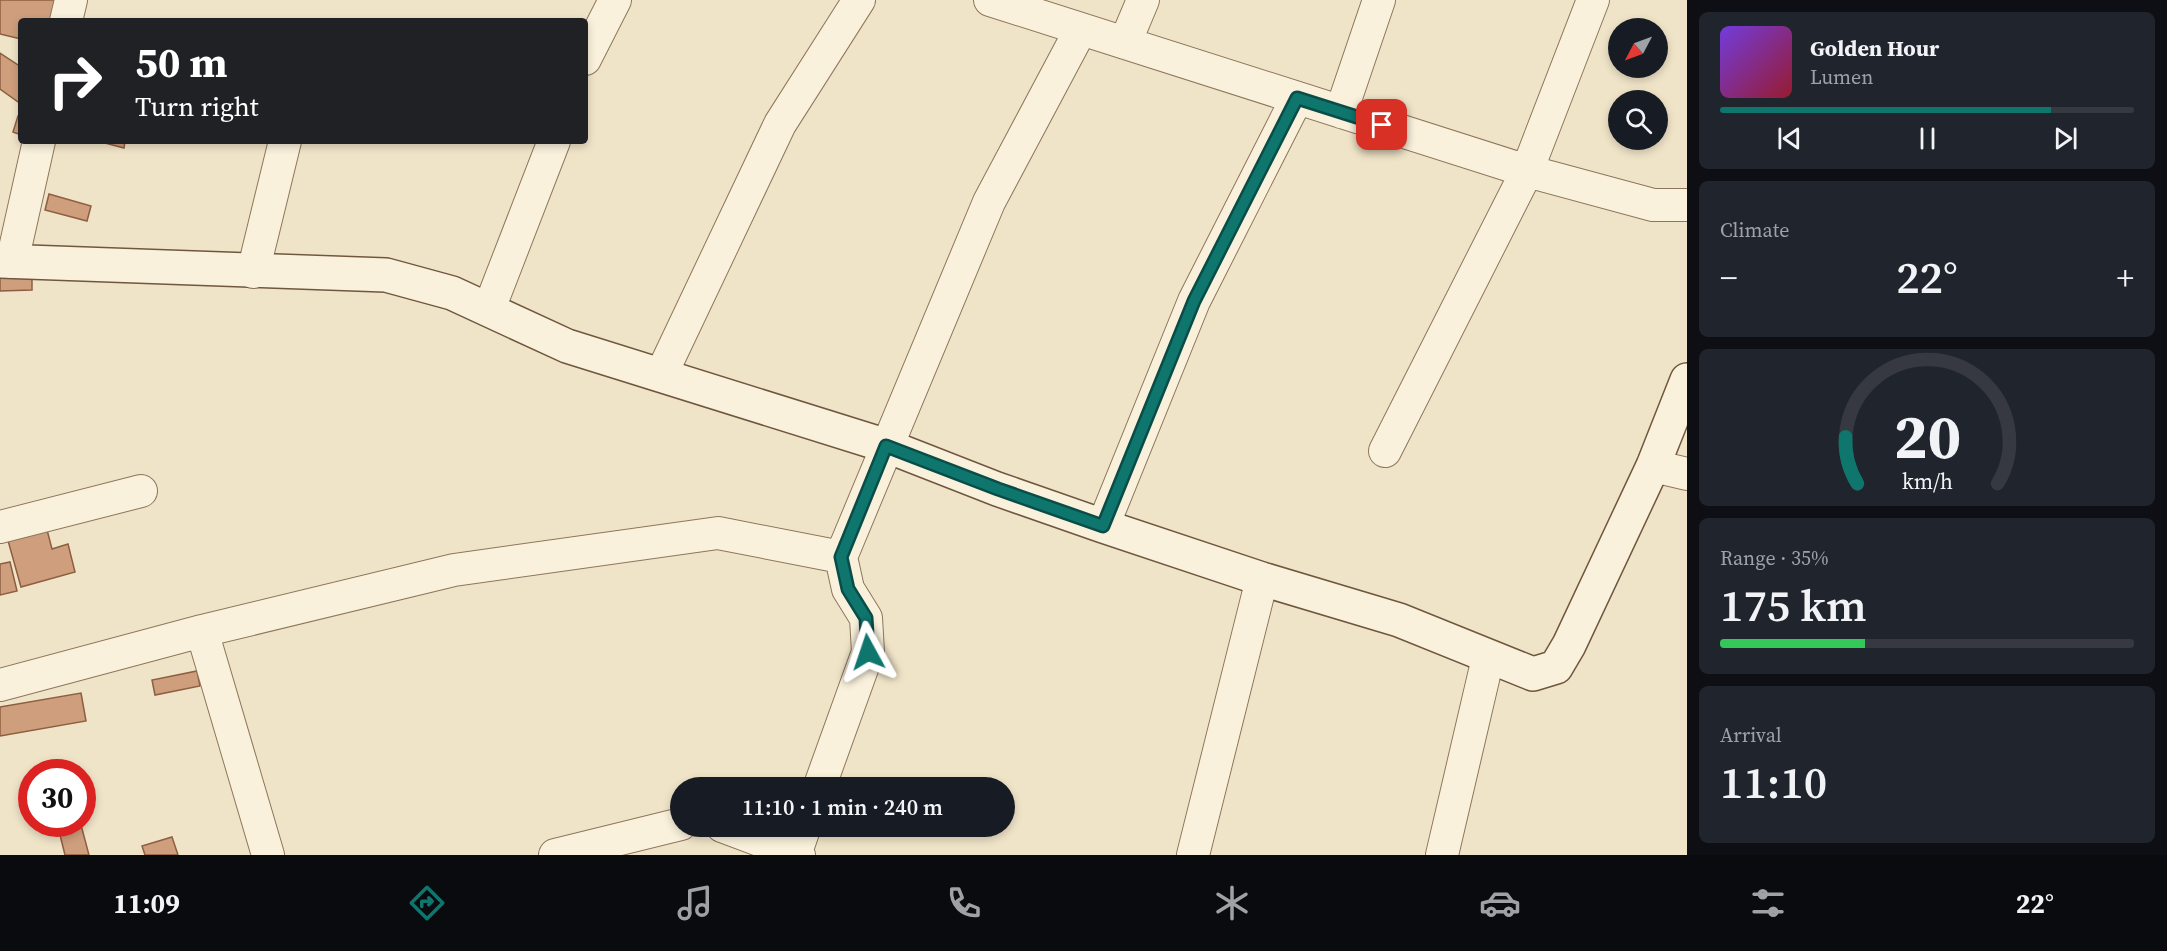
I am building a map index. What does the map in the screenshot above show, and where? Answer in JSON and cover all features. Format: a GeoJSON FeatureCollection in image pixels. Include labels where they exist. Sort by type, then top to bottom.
{"type":"FeatureCollection","features":[{"type":"Feature","properties":{"kind":"street"},"geometry":{"type":"LineString","coordinates":[[67,18],[71,0]]}},
{"type":"Feature","properties":{"kind":"street"},"geometry":{"type":"LineString","coordinates":[[588,53],[615,0]]}},
{"type":"Feature","properties":{"kind":"street"},"geometry":{"type":"LineString","coordinates":[[661,375],[780,124],[859,0]]}},
{"type":"Feature","properties":{"kind":"street"},"geometry":{"type":"LineString","coordinates":[[990,0],[1527,171],[1653,205],[1687,205]]}},
{"type":"Feature","properties":{"kind":"street"},"geometry":{"type":"LineString","coordinates":[[1125,43],[1143,0]]}},
{"type":"Feature","properties":{"kind":"street"},"geometry":{"type":"LineString","coordinates":[[1341,112],[1379,0]]}},
{"type":"Feature","properties":{"kind":"street"},"geometry":{"type":"LineString","coordinates":[[1385,451],[1527,171],[1593,0]]}},
{"type":"Feature","properties":{"kind":"street"},"geometry":{"type":"LineString","coordinates":[[823,777],[868,652],[866,618],[848,589],[841,557],[989,202],[1081,29]]}},
{"type":"Feature","properties":{"kind":"street"},"geometry":{"type":"LineString","coordinates":[[1103,526],[1194,301],[1297,98]]}},
{"type":"Feature","properties":{"kind":"street"},"geometry":{"type":"LineString","coordinates":[[38,144],[6,262],[386,275],[452,293],[567,346],[886,446],[1103,526],[1262,579],[1399,620],[1488,658],[1533,674],[1556,667],[1653,466],[1687,380]]}},
{"type":"Feature","properties":{"kind":"street"},"geometry":{"type":"LineString","coordinates":[[253,272],[284,144]]}},
{"type":"Feature","properties":{"kind":"street"},"geometry":{"type":"LineString","coordinates":[[489,309],[553,144]]}},
{"type":"Feature","properties":{"kind":"street"},"geometry":{"type":"LineString","coordinates":[[1653,466],[1687,474]]}},
{"type":"Feature","properties":{"kind":"street"},"geometry":{"type":"LineString","coordinates":[[0,527],[141,491]]}},
{"type":"Feature","properties":{"kind":"street"},"geometry":{"type":"LineString","coordinates":[[0,685],[202,631],[454,570],[718,533],[841,557]]}},
{"type":"Feature","properties":{"kind":"street"},"geometry":{"type":"LineString","coordinates":[[1193,855],[1262,579]]}},
{"type":"Feature","properties":{"kind":"street"},"geometry":{"type":"LineString","coordinates":[[202,631],[268,855]]}},
{"type":"Feature","properties":{"kind":"street"},"geometry":{"type":"LineString","coordinates":[[1442,855],[1488,658]]}},
{"type":"Feature","properties":{"kind":"street"},"geometry":{"type":"LineString","coordinates":[[555,855],[670,828]]}},
{"type":"Feature","properties":{"kind":"street"},"geometry":{"type":"LineString","coordinates":[[760,837],[798,848]]}},
{"type":"Feature","properties":{"kind":"building"},"geometry":{"type":"Polygon","coordinates":[[[0,0],[55,0],[51,18],[18,18],[18,38],[0,34],[0,0]]]}},
{"type":"Feature","properties":{"kind":"building"},"geometry":{"type":"Polygon","coordinates":[[[0,53],[18,65],[18,102],[0,89],[0,53]]]}},
{"type":"Feature","properties":{"kind":"building"},"geometry":{"type":"Polygon","coordinates":[[[18,116],[18,134],[13,132],[18,116]]]}},
{"type":"Feature","properties":{"kind":"building"},"geometry":{"type":"Polygon","coordinates":[[[109,144],[125,144],[124,148],[109,144]]]}},
{"type":"Feature","properties":{"kind":"building"},"geometry":{"type":"Polygon","coordinates":[[[49,194],[91,206],[87,221],[45,210],[49,194]]]}},
{"type":"Feature","properties":{"kind":"building"},"geometry":{"type":"Polygon","coordinates":[[[0,277],[32,277],[32,290],[0,291],[0,277]]]}},
{"type":"Feature","properties":{"kind":"building"},"geometry":{"type":"Polygon","coordinates":[[[46,526],[52,549],[68,544],[75,572],[21,587],[7,537],[46,526]]]}},
{"type":"Feature","properties":{"kind":"building"},"geometry":{"type":"Polygon","coordinates":[[[10,562],[17,591],[0,595],[0,564],[10,562]]]}},
{"type":"Feature","properties":{"kind":"building"},"geometry":{"type":"Polygon","coordinates":[[[197,671],[200,686],[155,695],[152,680],[197,671]]]}},
{"type":"Feature","properties":{"kind":"building"},"geometry":{"type":"Polygon","coordinates":[[[81,693],[86,721],[0,736],[0,707],[81,693]]]}},
{"type":"Feature","properties":{"kind":"building"},"geometry":{"type":"Polygon","coordinates":[[[60,837],[84,837],[89,855],[65,855],[60,837]]]}},
{"type":"Feature","properties":{"kind":"building"},"geometry":{"type":"Polygon","coordinates":[[[172,837],[178,855],[145,855],[142,846],[172,837]]]}},
{"type":"Feature","properties":{"kind":"route"},"geometry":{"type":"LineString","coordinates":[[868,652],[866,618],[848,589],[841,557],[886,446],[1103,526],[1194,301],[1297,98],[1382,125]]}}]}
